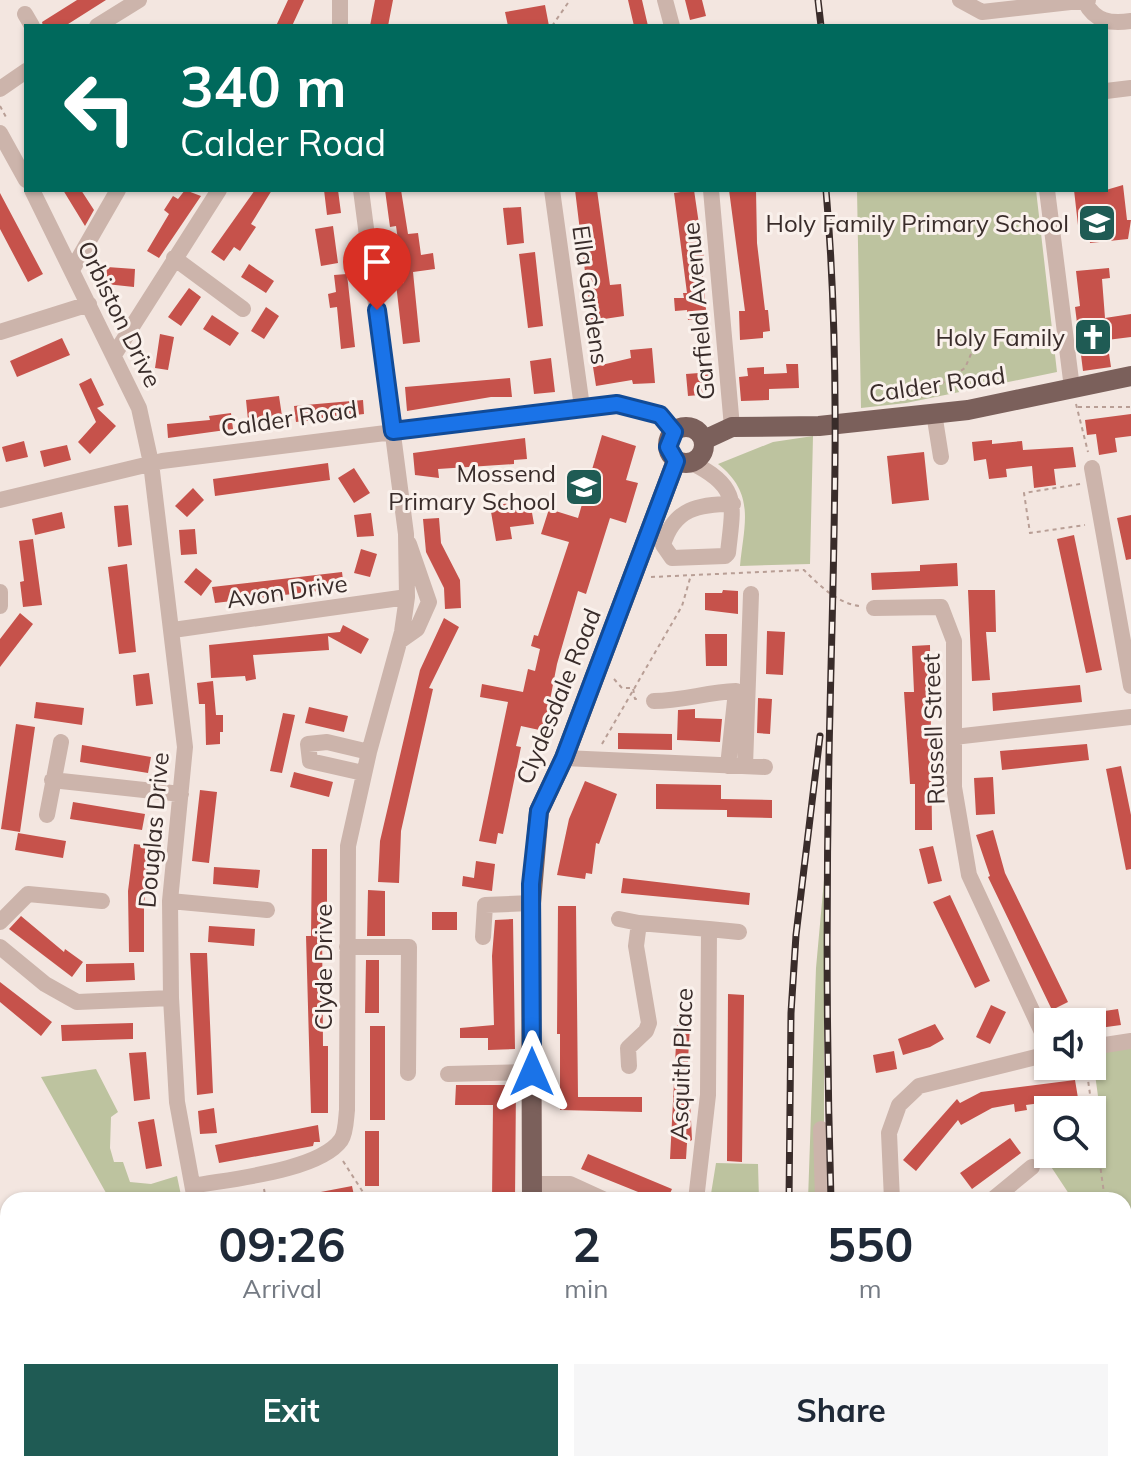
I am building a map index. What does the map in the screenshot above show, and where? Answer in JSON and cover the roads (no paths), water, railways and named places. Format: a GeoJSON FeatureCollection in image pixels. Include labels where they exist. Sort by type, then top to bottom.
{"type":"FeatureCollection","features":[{"type":"Feature","properties":{"kind":"main road","name":"Calder Road"},"geometry":{"type":"LineString","coordinates":[[704,440],[732,427],[819,426],[1074,397],[1131,376]]}},
{"type":"Feature","properties":{"kind":"main road"},"geometry":{"type":"LineString","coordinates":[[674,432],[691,428],[704,440]]}},
{"type":"Feature","properties":{"kind":"main road","name":"Clydesdale Road"},"geometry":{"type":"LineString","coordinates":[[674,432],[668,447],[684,462]]}},
{"type":"Feature","properties":{"kind":"main road","name":"Clydesdale Road"},"geometry":{"type":"LineString","coordinates":[[532,1192],[531,903],[539,811],[564,758],[684,462],[704,451],[704,440]]}},
{"type":"Feature","properties":{"kind":"street"},"geometry":{"type":"LineString","coordinates":[[100,24],[139,0]]}},
{"type":"Feature","properties":{"kind":"street"},"geometry":{"type":"LineString","coordinates":[[665,0],[671,24]]}},
{"type":"Feature","properties":{"kind":"street"},"geometry":{"type":"LineString","coordinates":[[960,0],[982,12],[1087,1],[1090,11],[1108,22],[1131,21]]}},
{"type":"Feature","properties":{"kind":"street"},"geometry":{"type":"LineString","coordinates":[[326,24],[338,3]]}},
{"type":"Feature","properties":{"kind":"street"},"geometry":{"type":"LineString","coordinates":[[338,3],[340,24]]}},
{"type":"Feature","properties":{"kind":"street"},"geometry":{"type":"LineString","coordinates":[[0,89],[24,72]]}},
{"type":"Feature","properties":{"kind":"street"},"geometry":{"type":"LineString","coordinates":[[1108,91],[1131,88]]}},
{"type":"Feature","properties":{"kind":"street"},"geometry":{"type":"LineString","coordinates":[[0,133],[24,176]]}},
{"type":"Feature","properties":{"kind":"street","name":"Orbiston Drive"},"geometry":{"type":"LineString","coordinates":[[33,192],[139,408],[151,463]]}},
{"type":"Feature","properties":{"kind":"street"},"geometry":{"type":"LineString","coordinates":[[72,270],[117,192]]}},
{"type":"Feature","properties":{"kind":"street"},"geometry":{"type":"LineString","coordinates":[[114,355],[218,192]]}},
{"type":"Feature","properties":{"kind":"street","name":"Clyde Drive"},"geometry":{"type":"LineString","coordinates":[[198,1192],[324,1155],[342,1139],[347,1110],[348,846],[363,773],[400,641],[407,597],[406,534],[361,192]]}},
{"type":"Feature","properties":{"kind":"street","name":"Ella Gardens"},"geometry":{"type":"LineString","coordinates":[[552,192],[582,407]]}},
{"type":"Feature","properties":{"kind":"street","name":"Garfield Avenue"},"geometry":{"type":"LineString","coordinates":[[711,192],[732,427]]}},
{"type":"Feature","properties":{"kind":"street"},"geometry":{"type":"LineString","coordinates":[[1047,192],[1074,397]]}},
{"type":"Feature","properties":{"kind":"street"},"geometry":{"type":"LineString","coordinates":[[174,258],[243,309]]}},
{"type":"Feature","properties":{"kind":"street"},"geometry":{"type":"LineString","coordinates":[[0,332],[89,304]]}},
{"type":"Feature","properties":{"kind":"street","name":"Calder Road"},"geometry":{"type":"LineString","coordinates":[[0,500],[151,463],[582,407],[617,404],[637,407],[660,415],[674,432]]}},
{"type":"Feature","properties":{"kind":"street"},"geometry":{"type":"LineString","coordinates":[[929,414],[941,457]]}},
{"type":"Feature","properties":{"kind":"street"},"geometry":{"type":"LineString","coordinates":[[684,462],[720,479],[729,489],[733,504],[728,553],[725,556],[680,559],[667,553],[663,545],[667,532],[690,506],[733,504]]}},
{"type":"Feature","properties":{"kind":"street","name":"Douglas Drive"},"geometry":{"type":"LineString","coordinates":[[151,463],[185,747],[170,901],[171,998],[177,1102],[194,1192]]}},
{"type":"Feature","properties":{"kind":"street"},"geometry":{"type":"LineString","coordinates":[[1093,475],[1131,686]]}},
{"type":"Feature","properties":{"kind":"street","name":"Clyde Drive"},"geometry":{"type":"LineString","coordinates":[[400,641],[417,629],[429,602],[406,534]]}},
{"type":"Feature","properties":{"kind":"street"},"geometry":{"type":"LineString","coordinates":[[0,592],[0,606]]}},
{"type":"Feature","properties":{"kind":"street"},"geometry":{"type":"LineString","coordinates":[[736,766],[751,594]]}},
{"type":"Feature","properties":{"kind":"street","name":"Avon Drive"},"geometry":{"type":"LineString","coordinates":[[173,630],[407,597]]}},
{"type":"Feature","properties":{"kind":"street","name":"Russell Street"},"geometry":{"type":"LineString","coordinates":[[874,608],[941,607],[954,641],[954,787],[969,875],[1034,1015]]}},
{"type":"Feature","properties":{"kind":"street"},"geometry":{"type":"LineString","coordinates":[[654,701],[671,701],[703,692],[736,691],[736,766]]}},
{"type":"Feature","properties":{"kind":"street"},"geometry":{"type":"LineString","coordinates":[[954,737],[1131,717]]}},
{"type":"Feature","properties":{"kind":"street"},"geometry":{"type":"LineString","coordinates":[[47,815],[61,742]]}},
{"type":"Feature","properties":{"kind":"street"},"geometry":{"type":"LineString","coordinates":[[363,773],[310,761],[308,744],[327,742],[369,752]]}},
{"type":"Feature","properties":{"kind":"street"},"geometry":{"type":"LineString","coordinates":[[564,758],[765,767]]}},
{"type":"Feature","properties":{"kind":"street"},"geometry":{"type":"LineString","coordinates":[[52,780],[181,794]]}},
{"type":"Feature","properties":{"kind":"street"},"geometry":{"type":"LineString","coordinates":[[0,922],[28,894],[102,901]]}},
{"type":"Feature","properties":{"kind":"street"},"geometry":{"type":"LineString","coordinates":[[170,901],[267,910]]}},
{"type":"Feature","properties":{"kind":"street"},"geometry":{"type":"LineString","coordinates":[[483,937],[485,905],[531,903]]}},
{"type":"Feature","properties":{"kind":"street"},"geometry":{"type":"LineString","coordinates":[[619,919],[739,932]]}},
{"type":"Feature","properties":{"kind":"street","name":"Asquith Place"},"geometry":{"type":"LineString","coordinates":[[629,1066],[628,1048],[646,1031],[649,1023],[636,946],[639,923]]}},
{"type":"Feature","properties":{"kind":"street","name":"Asquith Place"},"geometry":{"type":"LineString","coordinates":[[697,1192],[708,1095],[709,929]]}},
{"type":"Feature","properties":{"kind":"street"},"geometry":{"type":"LineString","coordinates":[[0,947],[45,984],[77,1002],[171,998]]}},
{"type":"Feature","properties":{"kind":"street"},"geometry":{"type":"LineString","coordinates":[[347,947],[409,947],[408,1073]]}},
{"type":"Feature","properties":{"kind":"street"},"geometry":{"type":"LineString","coordinates":[[1106,1045],[1131,1041]]}},
{"type":"Feature","properties":{"kind":"street"},"geometry":{"type":"LineString","coordinates":[[892,1192],[889,1133],[899,1105],[909,1095],[919,1086],[1034,1057]]}},
{"type":"Feature","properties":{"kind":"street"},"geometry":{"type":"LineString","coordinates":[[448,1074],[532,1072]]}},
{"type":"Feature","properties":{"kind":"street"},"geometry":{"type":"LineString","coordinates":[[821,1129],[823,1192]]}},
{"type":"Feature","properties":{"kind":"street"},"geometry":{"type":"LineString","coordinates":[[1006,1192],[1032,1167]]}},
{"type":"Feature","properties":{"kind":"street"},"geometry":{"type":"LineString","coordinates":[[532,1192],[570,1184],[588,1192]]}},
{"type":"Feature","properties":{"kind":"railway"},"geometry":{"type":"LineString","coordinates":[[818,0],[821,24]]}},
{"type":"Feature","properties":{"kind":"railway"},"geometry":{"type":"LineString","coordinates":[[826,192],[835,385],[827,894],[831,1192]]}},
{"type":"Feature","properties":{"kind":"railway"},"geometry":{"type":"LineString","coordinates":[[789,1192],[791,1013],[796,935],[820,736]]}},
{"type":"Feature","properties":{"kind":"place","name":"Holy Family Primary School"},"geometry":{"type":"Point","coordinates":[1097,223]}},
{"type":"Feature","properties":{"kind":"place","name":"Holy Family"},"geometry":{"type":"Point","coordinates":[1093,337]}},
{"type":"Feature","properties":{"kind":"place","name":"Mossend Primary School"},"geometry":{"type":"Point","coordinates":[584,487]}}]}
